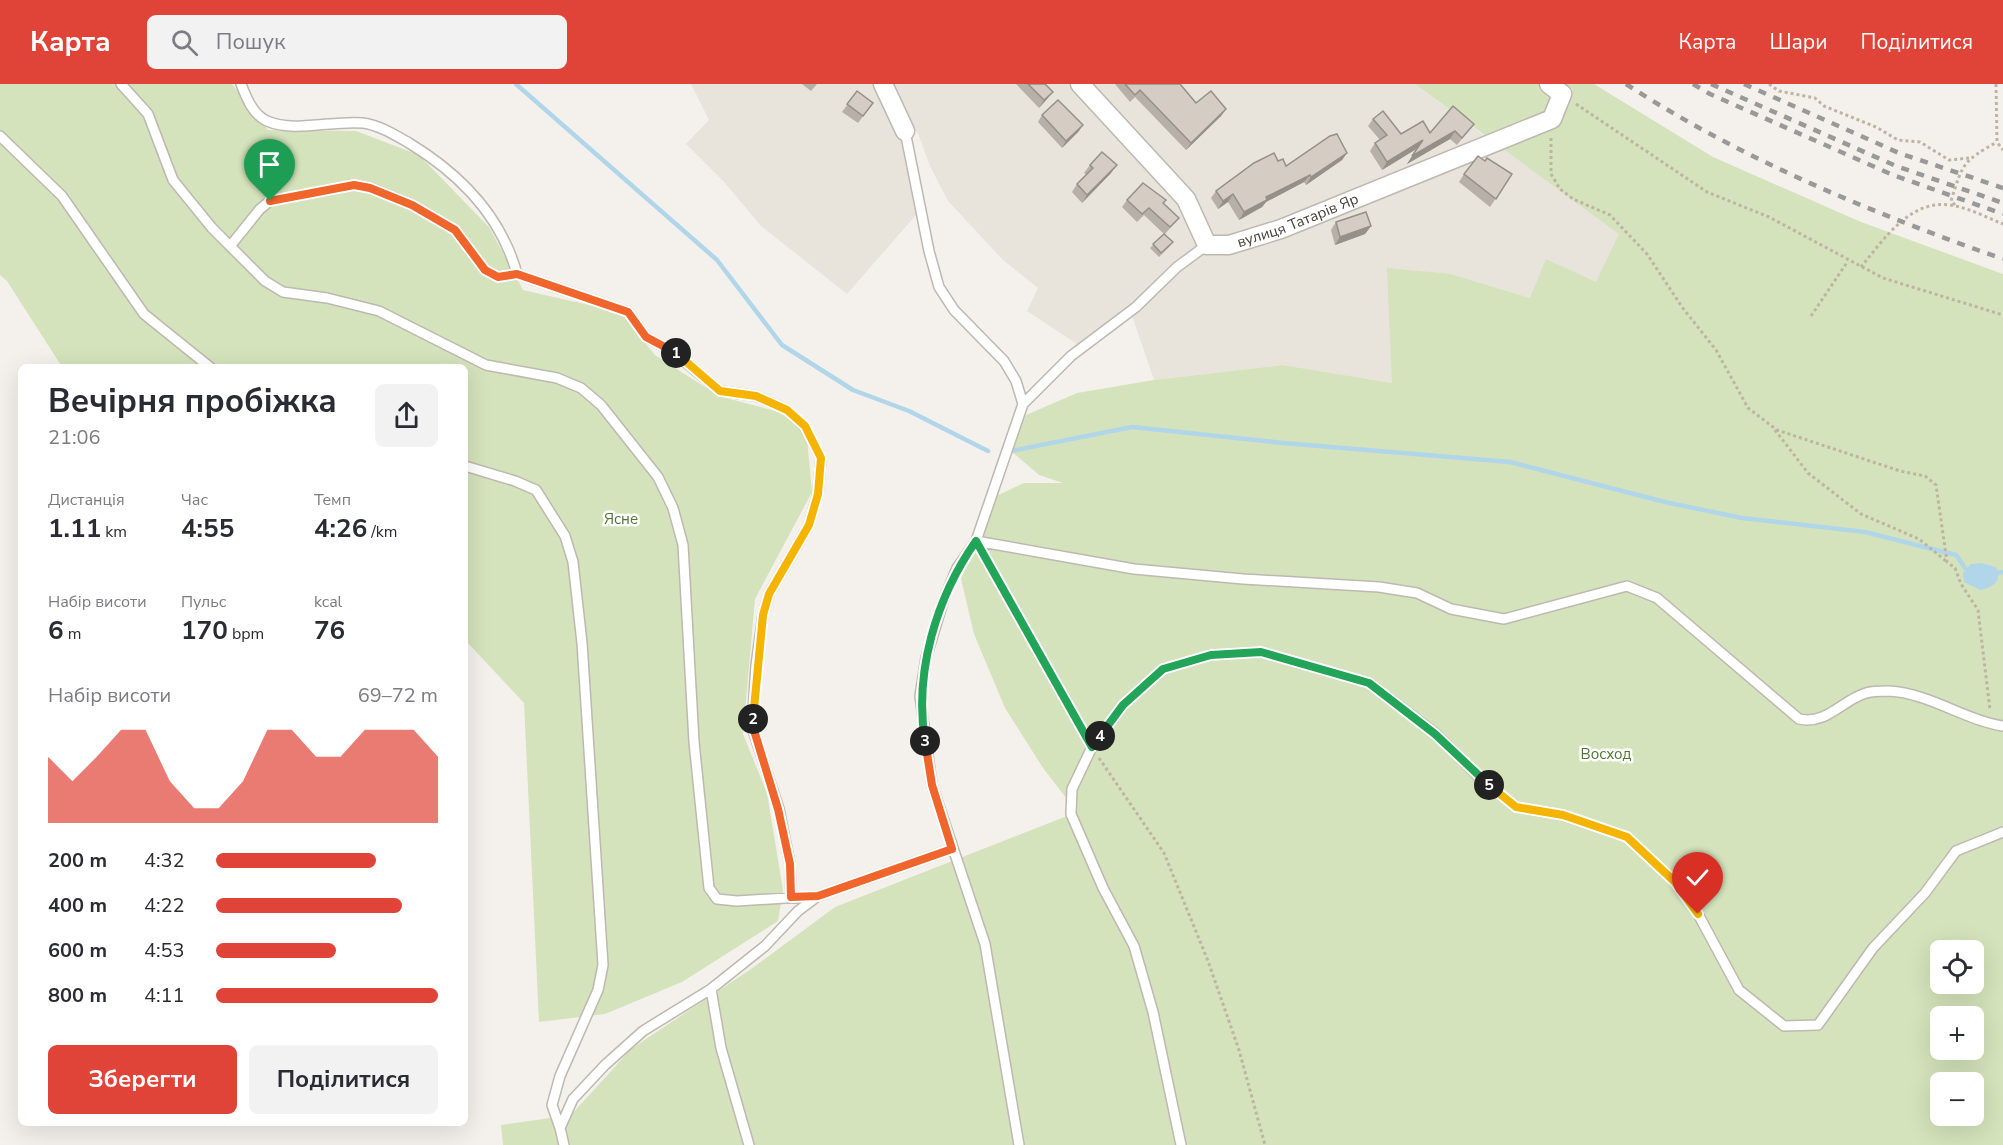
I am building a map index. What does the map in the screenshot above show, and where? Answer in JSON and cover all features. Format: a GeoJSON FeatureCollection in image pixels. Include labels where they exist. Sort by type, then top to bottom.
{"type":"FeatureCollection","features":[{"type":"Feature","properties":{"kind":"street"},"geometry":{"type":"LineString","coordinates":[[883,84],[905,130]]}},
{"type":"Feature","properties":{"kind":"street"},"geometry":{"type":"LineString","coordinates":[[1080,84],[1186,199],[1207,245]]}},
{"type":"Feature","properties":{"kind":"street"},"geometry":{"type":"LineString","coordinates":[[1552,119],[1555,89]]}},
{"type":"Feature","properties":{"kind":"street","name":"вулиця Татарів Яр"},"geometry":{"type":"LineString","coordinates":[[1207,245],[1229,245],[1281,229],[1552,119]]}},
{"type":"Feature","properties":{"kind":"lane"},"geometry":{"type":"LineString","coordinates":[[121,84],[148,114],[173,180],[212,228],[266,281],[283,291],[327,298],[379,311],[465,357],[486,365],[557,378],[581,388],[600,405],[658,477],[673,508],[683,545],[694,742],[709,888],[717,899],[737,901],[818,896],[952,849]]}},
{"type":"Feature","properties":{"kind":"lane"},"geometry":{"type":"LineString","coordinates":[[241,84],[254,110],[265,121],[282,125],[334,121],[366,123],[389,132],[426,154],[456,176],[495,222],[509,246],[517,274]]}},
{"type":"Feature","properties":{"kind":"lane"},"geometry":{"type":"LineString","coordinates":[[905,130],[929,251],[939,286],[954,310],[1004,361],[1016,381],[1023,404]]}},
{"type":"Feature","properties":{"kind":"lane"},"geometry":{"type":"LineString","coordinates":[[0,136],[62,196],[144,314],[206,364]]}},
{"type":"Feature","properties":{"kind":"lane"},"geometry":{"type":"LineString","coordinates":[[231,245],[260,209],[270,201],[354,185],[402,201],[440,220],[455,230],[485,270],[498,277],[517,274],[628,312],[646,337],[672,351],[720,391],[756,396],[787,410],[805,426],[821,458],[818,494],[809,525],[769,594],[763,615],[756,665],[753,727],[778,809],[790,864],[791,897]]}},
{"type":"Feature","properties":{"kind":"lane"},"geometry":{"type":"LineString","coordinates":[[1019,1145],[985,944],[967,883],[952,849],[932,785],[920,696],[926,658],[944,599],[957,568],[976,541],[1023,404],[1071,356],[1136,307],[1177,267],[1207,245]]}},
{"type":"Feature","properties":{"kind":"lane"},"geometry":{"type":"LineString","coordinates":[[468,467],[515,480],[536,490],[566,536],[573,562],[582,643],[603,965],[598,990],[560,1076],[552,1105],[564,1145]]}},
{"type":"Feature","properties":{"kind":"lane"},"geometry":{"type":"LineString","coordinates":[[976,541],[1134,569],[1244,579],[1379,587],[1417,593],[1461,611],[1504,619],[1627,586],[1657,598],[1799,719],[1811,722],[1834,712],[1866,693],[1890,691],[1920,697],[1989,724],[2002,726]]}},
{"type":"Feature","properties":{"kind":"lane"},"geometry":{"type":"LineString","coordinates":[[976,541],[1092,747]]}},
{"type":"Feature","properties":{"kind":"lane"},"geometry":{"type":"LineString","coordinates":[[1181,1145],[1153,1012],[1134,946],[1103,888],[1071,814],[1072,789],[1092,747],[1123,705],[1163,669],[1211,655],[1261,652],[1369,683],[1435,734],[1481,779],[1516,807],[1563,815],[1627,837],[1675,882],[1698,914],[1739,990],[1784,1026],[1818,1025],[1873,948],[1925,893],[1956,850],[2003,832]]}},
{"type":"Feature","properties":{"kind":"lane"},"geometry":{"type":"LineString","coordinates":[[560,1128],[573,1099],[605,1065],[643,1031],[711,989],[765,946],[798,911],[818,896]]}},
{"type":"Feature","properties":{"kind":"lane"},"geometry":{"type":"LineString","coordinates":[[711,989],[721,1048],[749,1145]]}},
{"type":"Feature","properties":{"kind":"path"},"geometry":{"type":"LineString","coordinates":[[1769,84],[1779,91],[1815,98],[1824,105],[1876,127],[1898,140],[1920,142],[1949,160],[1969,158]]}},
{"type":"Feature","properties":{"kind":"path"},"geometry":{"type":"LineString","coordinates":[[1996,84],[1997,142],[2003,150]]}},
{"type":"Feature","properties":{"kind":"path"},"geometry":{"type":"LineString","coordinates":[[1555,89],[1707,192],[1769,217],[1883,278],[2003,315]]}},
{"type":"Feature","properties":{"kind":"path"},"geometry":{"type":"LineString","coordinates":[[1552,119],[1551,174],[1560,189],[1573,199],[1610,215],[1647,254],[1682,307],[1716,350],[1748,408],[1773,427],[1808,473],[1861,514],[1919,538],[1955,568],[1961,584],[1978,610],[1991,717],[2002,726]]}},
{"type":"Feature","properties":{"kind":"path"},"geometry":{"type":"LineString","coordinates":[[1955,206],[1951,201],[1961,167],[1969,158],[1997,142]]}},
{"type":"Feature","properties":{"kind":"path"},"geometry":{"type":"LineString","coordinates":[[1861,267],[1889,233],[1916,209],[1938,204],[1955,206],[2003,224]]}},
{"type":"Feature","properties":{"kind":"path"},"geometry":{"type":"LineString","coordinates":[[1811,316],[1848,261]]}},
{"type":"Feature","properties":{"kind":"path"},"geometry":{"type":"LineString","coordinates":[[1773,427],[1900,471],[1925,476],[1936,485],[1947,562]]}},
{"type":"Feature","properties":{"kind":"path"},"geometry":{"type":"LineString","coordinates":[[1092,747],[1164,853],[1208,961],[1227,1017],[1264,1145]]}},
{"type":"Feature","properties":{"kind":"shaded area"},"geometry":{"type":"Polygon","coordinates":[[[691,84],[878,84],[901,132],[915,189],[916,215],[847,294],[761,226],[725,183],[686,144],[709,120],[691,84]]]}},
{"type":"Feature","properties":{"kind":"shaded area"},"geometry":{"type":"Polygon","coordinates":[[[888,84],[1075,84],[1182,200],[1202,245],[1134,305],[1080,346],[1027,311],[1038,288],[1003,260],[948,201],[930,166],[919,136],[888,84]]]}},
{"type":"Feature","properties":{"kind":"shaded area"},"geometry":{"type":"Polygon","coordinates":[[[1085,84],[1415,84],[1490,140],[1229,243],[1207,239],[1085,84]]]}},
{"type":"Feature","properties":{"kind":"shaded area"},"geometry":{"type":"Polygon","coordinates":[[[1500,145],[1620,234],[1596,283],[1530,298],[1451,274],[1392,383],[1283,365],[1154,380],[1132,316],[1199,254],[1249,243],[1500,145]]]}},
{"type":"Feature","properties":{"kind":"green space","name":"Ясне"},"geometry":{"type":"Polygon","coordinates":[[[0,84],[232,84],[268,130],[356,131],[419,155],[489,227],[523,290],[620,312],[655,355],[719,396],[783,413],[807,438],[812,492],[755,599],[743,734],[767,793],[783,890],[778,921],[682,982],[605,1014],[539,1022],[524,703],[468,643],[468,364],[60,364],[7,281],[0,275],[0,84]]]}},
{"type":"Feature","properties":{"kind":"green space","name":"Восход"},"geometry":{"type":"Polygon","coordinates":[[[1415,84],[1594,84],[1713,157],[1861,222],[2003,274],[2003,1145],[503,1145],[501,1125],[571,1115],[631,1049],[751,969],[835,907],[1077,812],[1043,768],[1005,708],[974,634],[961,579],[992,498],[1024,483],[1063,483],[1039,475],[1011,451],[1026,415],[1077,393],[1154,380],[1283,365],[1392,383],[1387,268],[1451,274],[1530,298],[1546,259],[1596,282],[1619,234],[1415,84]]]}},
{"type":"Feature","properties":{"kind":"water"},"geometry":{"type":"Polygon","coordinates":[[[1981,563],[1996,567],[1998,576],[1996,583],[1980,590],[1964,582],[1963,573],[1971,564],[1981,563]]]}},
{"type":"Feature","properties":{"kind":"building"},"geometry":{"type":"Polygon","coordinates":[[[1028,84],[1045,84],[1053,92],[1044,100],[1028,84]]]}},
{"type":"Feature","properties":{"kind":"building"},"geometry":{"type":"Polygon","coordinates":[[[1125,84],[1180,84],[1196,103],[1211,91],[1226,109],[1191,143],[1140,90],[1135,95],[1125,84]]]}},
{"type":"Feature","properties":{"kind":"building"},"geometry":{"type":"Polygon","coordinates":[[[857,91],[873,103],[863,116],[847,104],[857,91]]]}},
{"type":"Feature","properties":{"kind":"building"},"geometry":{"type":"Polygon","coordinates":[[[1058,100],[1083,125],[1066,141],[1042,115],[1058,100]]]}},
{"type":"Feature","properties":{"kind":"building"},"geometry":{"type":"Polygon","coordinates":[[[1453,106],[1474,124],[1462,138],[1455,131],[1412,156],[1423,140],[1387,162],[1375,143],[1387,135],[1373,119],[1383,111],[1401,134],[1423,121],[1430,133],[1453,106]]]}},
{"type":"Feature","properties":{"kind":"building"},"geometry":{"type":"Polygon","coordinates":[[[1337,134],[1347,153],[1311,177],[1310,175],[1266,197],[1267,200],[1244,212],[1233,194],[1223,201],[1216,191],[1254,163],[1274,153],[1278,161],[1283,159],[1286,166],[1330,136],[1337,134]]]}},
{"type":"Feature","properties":{"kind":"building"},"geometry":{"type":"Polygon","coordinates":[[[1102,152],[1117,165],[1087,195],[1077,184],[1093,168],[1090,165],[1102,152]]]}},
{"type":"Feature","properties":{"kind":"building"},"geometry":{"type":"Polygon","coordinates":[[[1478,156],[1485,161],[1487,158],[1512,174],[1496,199],[1464,174],[1478,156]]]}},
{"type":"Feature","properties":{"kind":"building"},"geometry":{"type":"Polygon","coordinates":[[[1143,183],[1166,200],[1163,203],[1179,218],[1170,227],[1149,208],[1142,214],[1127,200],[1143,183]]]}},
{"type":"Feature","properties":{"kind":"building"},"geometry":{"type":"Polygon","coordinates":[[[1366,212],[1371,226],[1340,237],[1336,222],[1366,212]]]}},
{"type":"Feature","properties":{"kind":"building"},"geometry":{"type":"Polygon","coordinates":[[[1164,234],[1173,242],[1161,253],[1153,244],[1164,234]]]}},
{"type":"Feature","properties":{"kind":"waterway"},"geometry":{"type":"LineString","coordinates":[[516,84],[717,260],[782,345],[853,390],[909,411],[988,451]]}},
{"type":"Feature","properties":{"kind":"waterway"},"geometry":{"type":"LineString","coordinates":[[1011,451],[1132,427],[1283,443],[1510,462],[1665,502],[1742,518],[1865,532],[1956,555],[1965,568]]}},
{"type":"Feature","properties":{"kind":"waterway"},"geometry":{"type":"LineString","coordinates":[[1998,573],[2003,572]]}},
{"type":"Feature","properties":{"kind":"railway"},"geometry":{"type":"LineString","coordinates":[[1626,84],[1716,137],[1809,183],[1905,223],[2003,259]]}},
{"type":"Feature","properties":{"kind":"railway"},"geometry":{"type":"LineString","coordinates":[[1693,84],[1710,94],[1893,175],[2003,214]]}},
{"type":"Feature","properties":{"kind":"railway"},"geometry":{"type":"LineString","coordinates":[[1711,84],[1896,166],[2003,203]]}},
{"type":"Feature","properties":{"kind":"railway"},"geometry":{"type":"LineString","coordinates":[[1744,84],[1899,153],[2003,188]]}},
{"type":"Feature","properties":{"kind":"route"},"geometry":{"type":"LineString","coordinates":[[270,201],[354,185],[370,188],[412,205],[455,230],[485,270],[498,277],[517,274],[537,283],[628,312],[646,337],[672,351],[720,391],[756,396],[787,410],[805,426],[821,458],[818,494],[809,525],[769,594],[763,615],[756,665],[753,727],[785,839],[790,864],[791,897],[818,896],[952,849],[932,785],[920,696],[926,658],[944,599],[957,568],[976,541],[996,572],[1092,747],[1123,705],[1163,669],[1211,655],[1261,652],[1369,683],[1435,734],[1481,779],[1516,807],[1563,815],[1627,837],[1675,882],[1698,914]]}}]}
